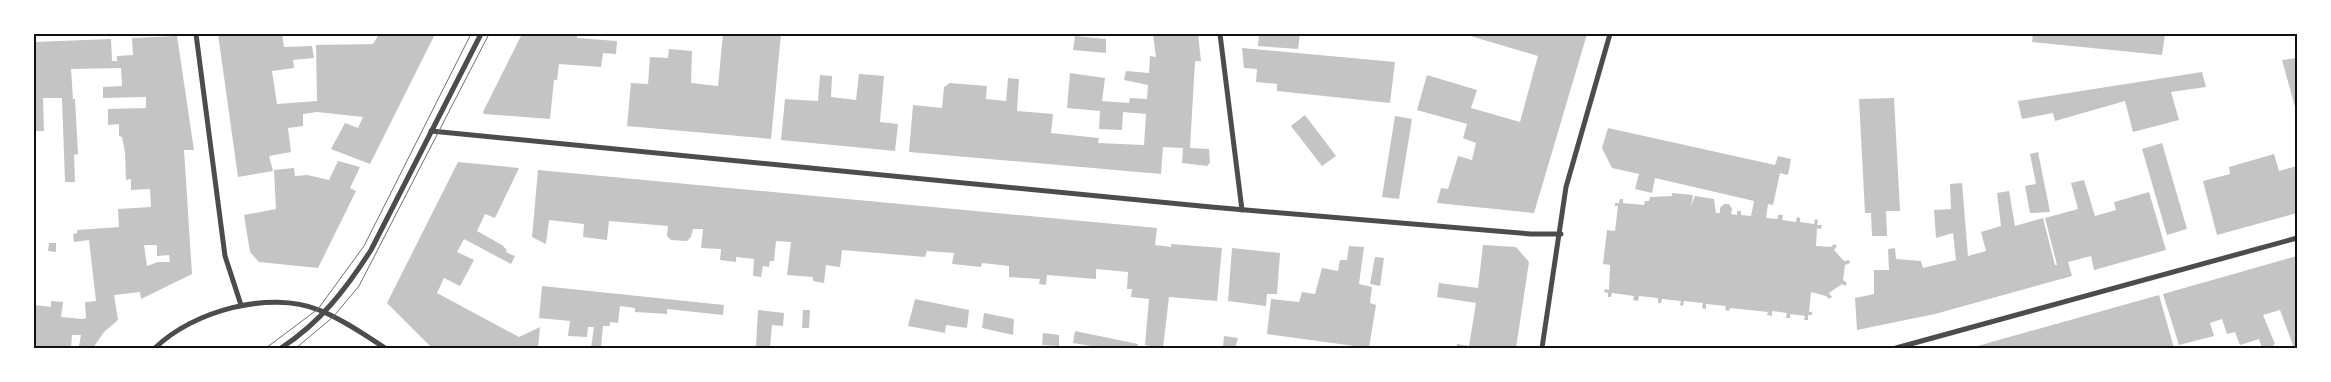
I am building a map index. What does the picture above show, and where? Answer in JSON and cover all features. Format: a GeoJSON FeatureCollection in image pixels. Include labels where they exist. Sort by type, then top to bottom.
{"type":"FeatureCollection","features":[{"type":"Feature","properties":{"kind":"street"},"geometry":{"type":"LineString","coordinates":[[196,34],[225,256],[241,305]]}},
{"type":"Feature","properties":{"kind":"street"},"geometry":{"type":"LineString","coordinates":[[281,348],[325,313],[350,282],[371,250],[481,34]]}},
{"type":"Feature","properties":{"kind":"street"},"geometry":{"type":"LineString","coordinates":[[1220,34],[1242,210]]}},
{"type":"Feature","properties":{"kind":"street"},"geometry":{"type":"LineString","coordinates":[[1542,348],[1566,186],[1610,34]]}},
{"type":"Feature","properties":{"kind":"street"},"geometry":{"type":"LineString","coordinates":[[431,131],[1242,210],[1531,234],[1560,234]]}},
{"type":"Feature","properties":{"kind":"street"},"geometry":{"type":"LineString","coordinates":[[1896,348],[2297,238]]}},
{"type":"Feature","properties":{"kind":"street"},"geometry":{"type":"LineString","coordinates":[[155,348],[188,324],[212,312],[241,305],[282,304],[318,309],[385,348]]}},
{"type":"Feature","properties":{"kind":"building"},"geometry":{"type":"Polygon","coordinates":[[[218,34],[282,34],[284,47],[312,46],[314,58],[293,60],[294,68],[272,71],[277,104],[317,101],[316,45],[373,44],[379,34],[435,34],[370,164],[331,149],[345,123],[358,128],[363,117],[317,112],[303,114],[303,126],[288,128],[291,152],[269,156],[273,171],[238,177],[218,34]]]}},
{"type":"Feature","properties":{"kind":"building"},"geometry":{"type":"Polygon","coordinates":[[[522,34],[577,34],[577,38],[617,41],[616,54],[603,53],[601,67],[559,64],[557,80],[554,80],[550,119],[484,114],[483,112],[522,34]]]}},
{"type":"Feature","properties":{"kind":"building"},"geometry":{"type":"Polygon","coordinates":[[[723,34],[781,34],[771,139],[627,126],[631,83],[648,84],[650,57],[668,58],[669,49],[692,51],[691,83],[718,86],[723,34]]]}},
{"type":"Feature","properties":{"kind":"building"},"geometry":{"type":"Polygon","coordinates":[[[1153,34],[1198,34],[1201,61],[1195,61],[1190,148],[1209,149],[1210,163],[1207,166],[1182,163],[1183,148],[1163,147],[1161,174],[909,152],[913,105],[942,108],[944,87],[950,83],[987,86],[986,99],[1006,101],[1008,78],[1019,79],[1017,111],[1053,114],[1051,133],[1099,138],[1098,143],[1144,145],[1146,114],[1123,112],[1122,130],[1099,129],[1100,111],[1067,108],[1070,73],[1105,78],[1102,101],[1129,103],[1130,98],[1147,99],[1148,85],[1124,80],[1126,71],[1149,73],[1150,56],[1156,57],[1153,34]]]}},
{"type":"Feature","properties":{"kind":"building"},"geometry":{"type":"Polygon","coordinates":[[[1259,34],[1300,34],[1298,49],[1258,46],[1259,34]]]}},
{"type":"Feature","properties":{"kind":"building"},"geometry":{"type":"Polygon","coordinates":[[[1467,34],[1587,34],[1534,213],[1437,203],[1441,188],[1448,189],[1458,156],[1472,160],[1476,143],[1463,138],[1467,124],[1417,110],[1427,75],[1477,90],[1471,108],[1520,122],[1538,56],[1467,34]]]}},
{"type":"Feature","properties":{"kind":"building"},"geometry":{"type":"Polygon","coordinates":[[[2033,34],[2165,34],[2162,55],[2032,42],[2033,34]]]}},
{"type":"Feature","properties":{"kind":"building"},"geometry":{"type":"Polygon","coordinates":[[[177,36],[194,150],[184,150],[192,274],[141,299],[140,292],[114,295],[118,320],[104,332],[93,348],[79,346],[81,335],[72,335],[71,348],[34,348],[34,295],[36,295],[35,305],[51,307],[51,301],[63,302],[61,317],[86,318],[85,302],[96,301],[89,240],[74,242],[73,234],[77,233],[77,230],[119,227],[118,209],[151,207],[150,189],[131,190],[131,179],[126,180],[125,152],[122,137],[119,136],[119,124],[108,125],[108,109],[146,108],[146,97],[103,98],[103,87],[122,86],[121,68],[71,69],[73,99],[75,99],[78,154],[74,155],[75,182],[65,182],[62,98],[43,98],[44,131],[34,131],[34,42],[111,39],[112,61],[117,61],[117,56],[133,55],[132,38],[177,36]],[[144,245],[147,266],[158,262],[170,262],[169,255],[157,256],[157,245],[144,245]]]}},
{"type":"Feature","properties":{"kind":"building"},"geometry":{"type":"Polygon","coordinates":[[[1075,36],[1106,39],[1106,53],[1073,50],[1075,36]]]}},
{"type":"Feature","properties":{"kind":"building"},"geometry":{"type":"Polygon","coordinates":[[[1242,48],[1395,62],[1390,103],[1277,91],[1277,84],[1256,82],[1257,69],[1244,68],[1242,48]]]}},
{"type":"Feature","properties":{"kind":"building"},"geometry":{"type":"Polygon","coordinates":[[[2297,58],[2297,107],[2295,107],[2282,60],[2297,58]]]}},
{"type":"Feature","properties":{"kind":"building"},"geometry":{"type":"Polygon","coordinates":[[[2202,72],[2206,87],[2171,92],[2179,120],[2133,132],[2125,101],[2055,121],[2053,113],[2022,119],[2018,101],[2202,72]]]}},
{"type":"Feature","properties":{"kind":"building"},"geometry":{"type":"Polygon","coordinates":[[[859,74],[884,76],[880,122],[898,124],[895,151],[781,140],[785,99],[818,101],[820,75],[832,76],[831,97],[856,100],[859,74]]]}},
{"type":"Feature","properties":{"kind":"building"},"geometry":{"type":"Polygon","coordinates":[[[1894,98],[1900,211],[1886,211],[1887,236],[1872,236],[1871,213],[1865,213],[1859,99],[1894,98]]]}},
{"type":"Feature","properties":{"kind":"building"},"geometry":{"type":"Polygon","coordinates":[[[1305,115],[1336,156],[1322,166],[1291,126],[1305,115]]]}},
{"type":"Feature","properties":{"kind":"building"},"geometry":{"type":"Polygon","coordinates":[[[1395,116],[1412,119],[1399,199],[1382,197],[1395,116]]]}},
{"type":"Feature","properties":{"kind":"building"},"geometry":{"type":"Polygon","coordinates":[[[1608,128],[1775,165],[1778,156],[1791,159],[1788,175],[1780,173],[1773,205],[1768,204],[1766,218],[1778,219],[1778,215],[1783,215],[1782,220],[1796,222],[1797,217],[1800,218],[1800,222],[1814,224],[1815,219],[1818,220],[1817,225],[1822,225],[1821,229],[1817,228],[1816,246],[1831,247],[1834,244],[1837,246],[1834,250],[1844,261],[1849,260],[1850,263],[1845,265],[1843,280],[1847,283],[1845,286],[1842,284],[1829,293],[1832,297],[1829,299],[1826,296],[1811,292],[1809,312],[1812,312],[1812,315],[1808,315],[1808,320],[1804,320],[1805,316],[1790,314],[1790,318],[1786,318],[1787,313],[1772,311],[1772,316],[1767,315],[1768,312],[1730,308],[1729,311],[1725,310],[1726,306],[1706,304],[1706,309],[1702,308],[1703,303],[1684,301],[1683,306],[1680,305],[1681,301],[1662,299],[1661,303],[1658,303],[1658,298],[1639,296],[1638,301],[1633,300],[1634,296],[1612,293],[1611,297],[1608,297],[1608,293],[1604,292],[1605,289],[1609,290],[1610,265],[1603,264],[1607,230],[1615,231],[1618,206],[1615,206],[1615,203],[1619,203],[1620,199],[1623,199],[1623,203],[1644,205],[1645,201],[1649,201],[1650,197],[1672,196],[1672,193],[1693,195],[1691,206],[1695,196],[1714,199],[1716,213],[1720,213],[1720,208],[1724,204],[1729,204],[1732,209],[1731,214],[1737,215],[1737,211],[1741,211],[1741,215],[1751,216],[1754,201],[1655,178],[1652,193],[1635,189],[1639,174],[1612,168],[1602,148],[1608,128]]]}},
{"type":"Feature","properties":{"kind":"building"},"geometry":{"type":"Polygon","coordinates":[[[2162,143],[2187,229],[2167,235],[2142,149],[2162,143]]]}},
{"type":"Feature","properties":{"kind":"building"},"geometry":{"type":"Polygon","coordinates":[[[2038,152],[2050,212],[2030,213],[2025,186],[2036,184],[2030,154],[2038,152]]]}},
{"type":"Feature","properties":{"kind":"building"},"geometry":{"type":"Polygon","coordinates":[[[2274,154],[2279,171],[2297,166],[2297,213],[2217,235],[2203,181],[2230,174],[2229,167],[2274,154]]]}},
{"type":"Feature","properties":{"kind":"building"},"geometry":{"type":"Polygon","coordinates":[[[338,161],[360,167],[350,188],[356,191],[318,268],[259,262],[250,252],[244,215],[276,209],[274,170],[294,168],[295,176],[307,175],[329,180],[338,161]]]}},
{"type":"Feature","properties":{"kind":"building"},"geometry":{"type":"Polygon","coordinates":[[[458,162],[519,168],[495,218],[485,214],[477,231],[502,245],[507,250],[506,252],[515,256],[511,264],[464,239],[457,252],[474,260],[460,286],[444,278],[437,293],[519,337],[540,327],[538,348],[432,348],[387,303],[458,162]]]}},
{"type":"Feature","properties":{"kind":"building"},"geometry":{"type":"Polygon","coordinates":[[[538,170],[1157,228],[1155,245],[1171,247],[1171,244],[1222,248],[1217,301],[1169,297],[1163,348],[1161,348],[1145,345],[1149,299],[1131,297],[1132,289],[1127,289],[1128,272],[1096,269],[1096,279],[1047,275],[1046,285],[1039,284],[1040,279],[1009,277],[1009,266],[982,263],[981,267],[952,264],[954,253],[927,251],[925,257],[842,250],[840,267],[826,265],[824,283],[813,281],[813,277],[787,275],[791,242],[776,241],[774,261],[770,261],[769,267],[763,266],[761,277],[753,276],[754,259],[736,257],[736,262],[720,260],[721,249],[701,248],[703,229],[693,229],[691,237],[687,241],[671,240],[667,236],[668,226],[609,221],[607,240],[583,237],[584,224],[549,220],[546,244],[532,237],[538,170]]]}},
{"type":"Feature","properties":{"kind":"building"},"geometry":{"type":"Polygon","coordinates":[[[2084,180],[2095,216],[2116,210],[2114,202],[2149,192],[2166,250],[2094,270],[2091,256],[2068,262],[2072,276],[1935,314],[1857,330],[1855,298],[1874,294],[1874,270],[1889,270],[1888,249],[1895,248],[1896,259],[1921,261],[1923,268],[1956,260],[1953,233],[1936,238],[1934,210],[1951,209],[1950,184],[1962,183],[1968,256],[1986,251],[1981,232],[2001,226],[1997,193],[2009,191],[2015,226],[2043,218],[2055,265],[2057,265],[2045,218],[2078,209],[2071,183],[2084,180]]]}},
{"type":"Feature","properties":{"kind":"building"},"geometry":{"type":"Polygon","coordinates":[[[49,243],[56,243],[56,252],[48,251],[49,243]]]}},
{"type":"Feature","properties":{"kind":"building"},"geometry":{"type":"Polygon","coordinates":[[[1483,245],[1516,247],[1529,262],[1516,348],[1456,348],[1457,344],[1469,346],[1476,303],[1437,297],[1439,283],[1478,288],[1483,245]]]}},
{"type":"Feature","properties":{"kind":"building"},"geometry":{"type":"Polygon","coordinates":[[[1349,246],[1364,247],[1359,284],[1372,287],[1370,303],[1376,305],[1369,348],[1267,334],[1271,299],[1299,302],[1302,292],[1315,294],[1322,268],[1338,271],[1340,260],[1347,260],[1349,246]]]}},
{"type":"Feature","properties":{"kind":"building"},"geometry":{"type":"Polygon","coordinates":[[[1232,248],[1280,253],[1277,294],[1267,294],[1266,306],[1228,301],[1232,248]]]}},
{"type":"Feature","properties":{"kind":"building"},"geometry":{"type":"Polygon","coordinates":[[[2297,256],[2297,348],[2294,348],[2280,310],[2263,315],[2275,344],[2273,345],[2274,348],[2262,348],[2259,339],[2240,345],[2235,332],[2227,334],[2222,319],[2210,323],[2214,336],[2179,345],[2163,294],[2297,256]]]}},
{"type":"Feature","properties":{"kind":"building"},"geometry":{"type":"Polygon","coordinates":[[[1375,257],[1384,258],[1380,286],[1370,284],[1375,257]]]}},
{"type":"Feature","properties":{"kind":"building"},"geometry":{"type":"Polygon","coordinates":[[[542,286],[724,305],[723,315],[667,309],[667,314],[635,312],[635,308],[620,306],[618,323],[610,322],[610,326],[603,326],[601,348],[591,348],[594,327],[588,327],[587,337],[568,336],[570,321],[539,318],[542,286]]]}},
{"type":"Feature","properties":{"kind":"building"},"geometry":{"type":"Polygon","coordinates":[[[2159,295],[2174,348],[1971,348],[1988,343],[2159,295]]]}},
{"type":"Feature","properties":{"kind":"building"},"geometry":{"type":"Polygon","coordinates":[[[915,299],[969,310],[967,328],[946,325],[945,333],[908,326],[915,299]]]}},
{"type":"Feature","properties":{"kind":"building"},"geometry":{"type":"Polygon","coordinates":[[[758,310],[784,313],[783,326],[772,325],[770,348],[756,346],[758,310]]]}},
{"type":"Feature","properties":{"kind":"building"},"geometry":{"type":"Polygon","coordinates":[[[803,310],[810,310],[809,328],[802,328],[803,310]]]}},
{"type":"Feature","properties":{"kind":"building"},"geometry":{"type":"Polygon","coordinates":[[[984,313],[1014,319],[1013,335],[982,328],[984,313]]]}},
{"type":"Feature","properties":{"kind":"building"},"geometry":{"type":"Polygon","coordinates":[[[1075,331],[1138,344],[1137,348],[1104,348],[1073,343],[1075,331]]]}},
{"type":"Feature","properties":{"kind":"building"},"geometry":{"type":"Polygon","coordinates":[[[1043,333],[1059,335],[1059,346],[1042,345],[1043,333]]]}},
{"type":"Feature","properties":{"kind":"building"},"geometry":{"type":"Polygon","coordinates":[[[1224,336],[1238,338],[1235,348],[1223,348],[1224,336]]]}},
{"type":"Feature","properties":{"kind":"tram line"},"geometry":{"type":"LineString","coordinates":[[266,348],[318,309],[364,246],[471,34]]}},
{"type":"Feature","properties":{"kind":"tram line"},"geometry":{"type":"LineString","coordinates":[[296,348],[333,317],[359,286],[489,34]]}}]}
